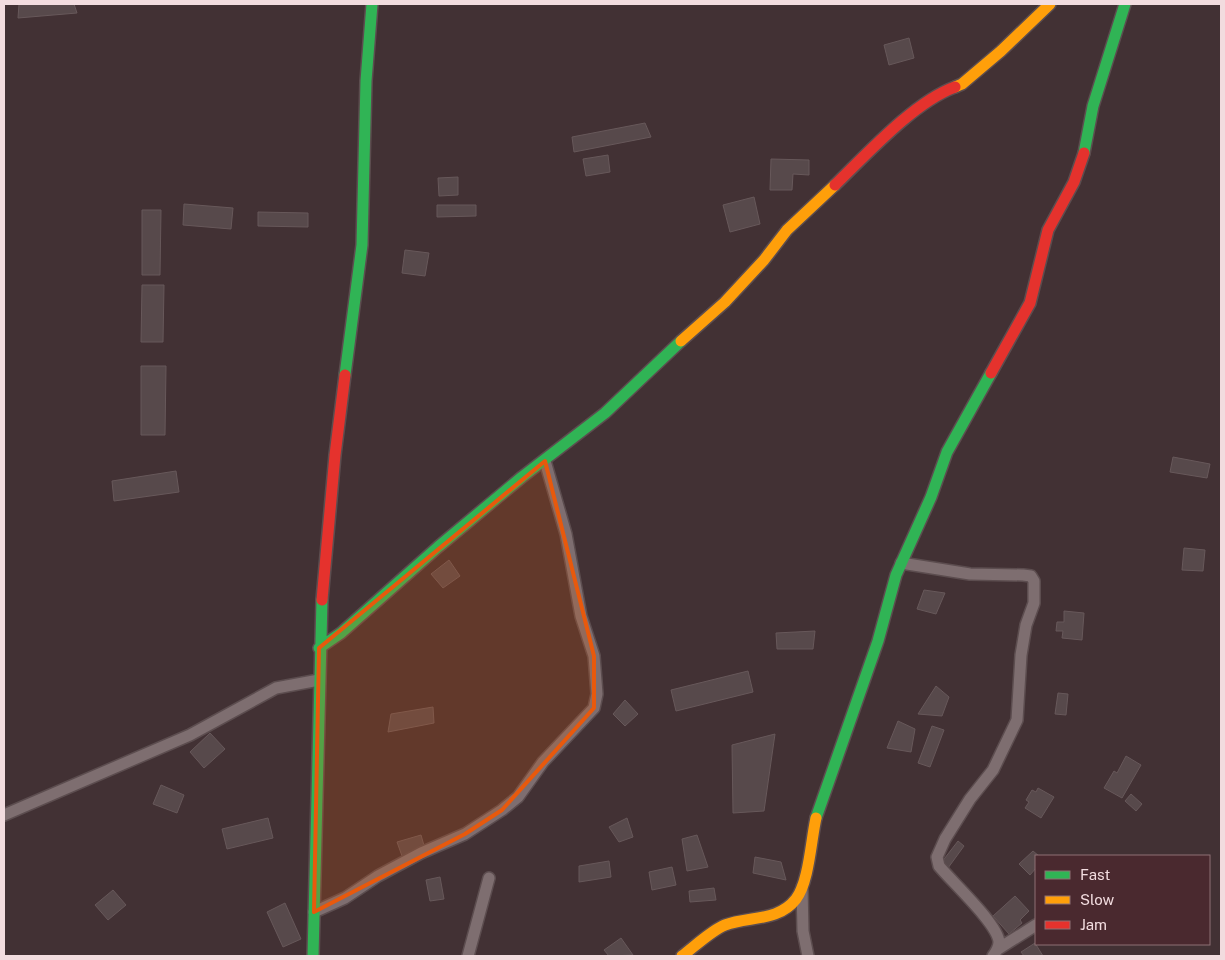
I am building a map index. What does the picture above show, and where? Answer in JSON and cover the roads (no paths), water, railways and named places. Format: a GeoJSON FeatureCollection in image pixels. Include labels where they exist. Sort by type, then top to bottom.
{"type":"FeatureCollection","features":[{"type":"Feature","properties":{"kind":"street"},"geometry":{"type":"LineString","coordinates":[[314,956],[319,648],[335,455],[362,245],[366,81],[372,4]]}},
{"type":"Feature","properties":{"kind":"street"},"geometry":{"type":"LineString","coordinates":[[319,648],[341,633],[438,547],[606,413],[671,350],[725,302],[764,260],[787,230],[890,133],[930,100],[946,90],[962,84],[1001,51],[1050,4]]}},
{"type":"Feature","properties":{"kind":"street"},"geometry":{"type":"LineString","coordinates":[[808,956],[803,931],[802,887],[816,817],[878,641],[901,563],[931,497],[946,452],[1030,303],[1048,230],[1074,182],[1083,158],[1094,106],[1125,4]]}},
{"type":"Feature","properties":{"kind":"street"},"geometry":{"type":"LineString","coordinates":[[314,912],[345,898],[378,876],[421,853],[465,834],[502,810],[518,797],[543,762],[594,708],[597,694],[594,656],[581,616],[566,534],[545,461]]}},
{"type":"Feature","properties":{"kind":"street"},"geometry":{"type":"LineString","coordinates":[[901,563],[912,563],[936,570],[970,574],[1031,576],[1034,581],[1034,603],[1026,626],[1021,655],[1017,720],[993,770],[970,799],[945,839],[937,857],[939,866],[982,913],[996,934],[995,953]]}},
{"type":"Feature","properties":{"kind":"street"},"geometry":{"type":"LineString","coordinates":[[4,815],[190,735],[276,688],[319,680]]}},
{"type":"Feature","properties":{"kind":"street"},"geometry":{"type":"LineString","coordinates":[[468,956],[489,878]]}},
{"type":"Feature","properties":{"kind":"street"},"geometry":{"type":"LineString","coordinates":[[682,956],[725,925],[752,921],[778,913],[795,900],[802,887]]}},
{"type":"Feature","properties":{"kind":"street"},"geometry":{"type":"LineString","coordinates":[[995,953],[1035,926]]}}]}
